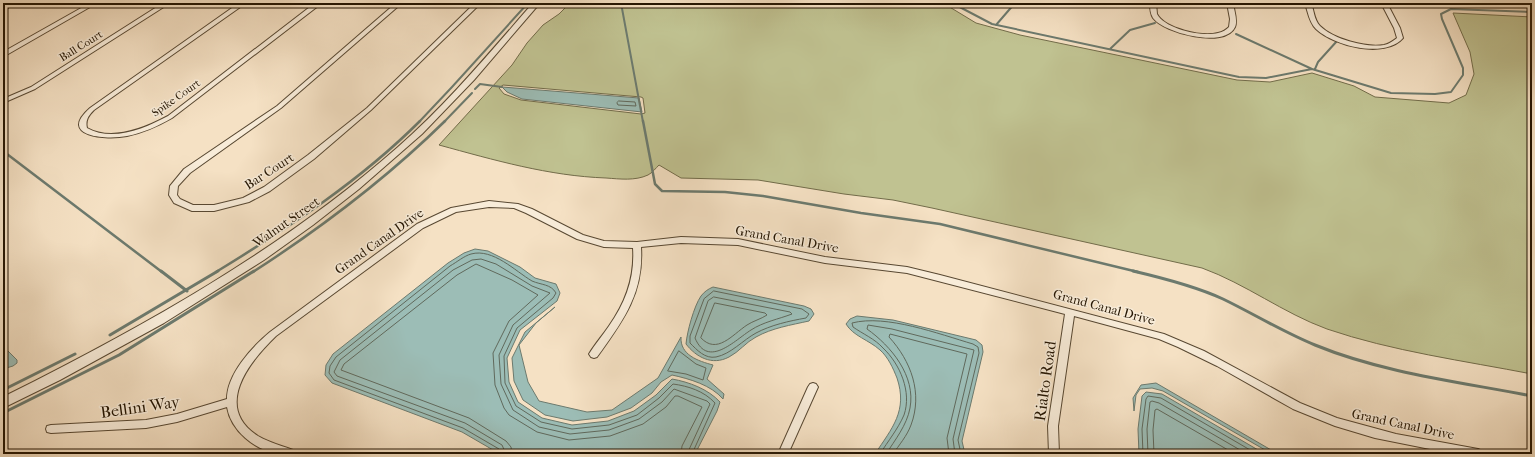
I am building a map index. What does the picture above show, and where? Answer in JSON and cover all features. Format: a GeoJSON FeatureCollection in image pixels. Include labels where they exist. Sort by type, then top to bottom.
{"type":"FeatureCollection","features":[{"type":"Feature","properties":{"kind":"street"},"geometry":{"type":"LineString","coordinates":[[3,10],[9,3]]}},
{"type":"Feature","properties":{"kind":"street"},"geometry":{"type":"LineString","coordinates":[[3,56],[94,3]]}},
{"type":"Feature","properties":{"kind":"street","name":"Ball Court"},"geometry":{"type":"LineString","coordinates":[[3,101],[33,88],[167,3]]}},
{"type":"Feature","properties":{"kind":"street","name":"Spike Court"},"geometry":{"type":"LineString","coordinates":[[243,3],[92,108],[83,120],[82,125],[84,129],[98,135],[115,135],[141,131],[160,123],[170,117],[319,3]]}},
{"type":"Feature","properties":{"kind":"street","name":"Bar Court"},"geometry":{"type":"LineString","coordinates":[[399,3],[279,107],[187,171],[174,186],[174,195],[177,201],[192,208],[214,208],[246,200],[266,189],[311,157],[370,109],[478,3]]}},
{"type":"Feature","properties":{"kind":"street","name":"Walnut Street"},"geometry":{"type":"LineString","coordinates":[[3,403],[92,357],[182,305],[268,251],[335,204],[401,150],[439,113],[537,3]]}},
{"type":"Feature","properties":{"kind":"street"},"geometry":{"type":"LineString","coordinates":[[1153,3],[1154,14],[1162,23],[1182,32],[1206,35],[1219,34],[1231,29],[1233,25],[1230,3]]}},
{"type":"Feature","properties":{"kind":"street"},"geometry":{"type":"LineString","coordinates":[[1308,3],[1314,22],[1324,33],[1347,42],[1373,47],[1390,45],[1396,43],[1400,38],[1397,28],[1384,3]]}},
{"type":"Feature","properties":{"kind":"street","name":"Grand Canal Drive"},"geometry":{"type":"LineString","coordinates":[[292,454],[271,447],[250,436],[237,422],[232,402],[234,388],[240,373],[249,358],[263,342],[412,232],[446,213],[485,205],[515,206],[529,210],[580,237],[613,245],[638,245],[681,240],[738,242],[825,260],[907,270],[1149,332],[1192,348],[1303,409],[1330,420],[1359,429],[1478,454]]}},
{"type":"Feature","properties":{"kind":"street"},"geometry":{"type":"LineString","coordinates":[[594,354],[626,307],[638,267],[638,245]]}},
{"type":"Feature","properties":{"kind":"street","name":"Rialto Road"},"geometry":{"type":"LineString","coordinates":[[1054,454],[1053,426],[1070,312]]}},
{"type":"Feature","properties":{"kind":"street"},"geometry":{"type":"LineString","coordinates":[[783,454],[813,387]]}},
{"type":"Feature","properties":{"kind":"street","name":"Bellini Way"},"geometry":{"type":"LineString","coordinates":[[51,430],[146,424],[177,418],[232,402]]}},
{"type":"Feature","properties":{"kind":"green space"},"geometry":{"type":"Polygon","coordinates":[[[570,3],[943,3],[976,23],[1020,35],[1237,80],[1270,82],[1312,73],[1354,86],[1375,97],[1449,103],[1466,95],[1474,74],[1470,52],[1453,13],[1532,17],[1532,374],[1455,360],[1351,337],[1327,329],[1295,315],[1234,282],[1202,268],[932,208],[893,200],[844,194],[758,180],[681,178],[659,165],[648,175],[633,179],[585,177],[543,171],[439,145],[512,65],[527,43],[543,25],[559,14],[570,3]],[[503,85],[499,88],[504,94],[521,100],[641,114],[645,113],[643,98],[503,85]]]}},
{"type":"Feature","properties":{"kind":"water"},"geometry":{"type":"Polygon","coordinates":[[[502,87],[639,98],[642,112],[522,99],[507,92],[502,87]]]}},
{"type":"Feature","properties":{"kind":"water"},"geometry":{"type":"Polygon","coordinates":[[[475,249],[488,251],[520,267],[535,278],[556,284],[560,293],[557,301],[520,330],[507,358],[509,382],[518,402],[542,418],[572,425],[608,421],[634,411],[656,395],[672,379],[685,382],[710,393],[720,402],[695,454],[500,454],[462,432],[332,383],[325,375],[326,365],[333,354],[448,263],[464,253],[475,249]]]}},
{"type":"Feature","properties":{"kind":"water"},"geometry":{"type":"Polygon","coordinates":[[[713,287],[804,306],[811,309],[814,314],[809,321],[768,331],[752,339],[723,360],[717,361],[705,359],[695,353],[686,344],[691,319],[698,300],[705,292],[713,287]]]}},
{"type":"Feature","properties":{"kind":"water"},"geometry":{"type":"Polygon","coordinates":[[[555,307],[536,323],[519,345],[528,382],[539,401],[587,412],[612,410],[658,378],[681,337],[681,343],[687,353],[696,359],[713,365],[707,379],[724,394],[723,399],[706,386],[672,375],[661,382],[652,393],[631,408],[607,417],[573,421],[545,415],[523,400],[514,381],[512,358],[525,332],[555,307]]]}},
{"type":"Feature","properties":{"kind":"water"},"geometry":{"type":"Polygon","coordinates":[[[857,316],[893,320],[976,340],[982,345],[983,352],[962,441],[965,454],[875,454],[896,419],[901,400],[900,390],[897,378],[885,356],[876,347],[853,332],[846,324],[850,319],[857,316]]]}},
{"type":"Feature","properties":{"kind":"water"},"geometry":{"type":"Polygon","coordinates":[[[3,346],[17,360],[17,363],[3,369],[3,346]]]}},
{"type":"Feature","properties":{"kind":"water"},"geometry":{"type":"Polygon","coordinates":[[[1156,383],[1278,454],[1272,454],[1163,391],[1152,388],[1140,389],[1136,395],[1134,411],[1133,398],[1141,385],[1156,383]]]}},
{"type":"Feature","properties":{"kind":"water"},"geometry":{"type":"Polygon","coordinates":[[[1146,392],[1162,394],[1265,454],[1139,454],[1138,429],[1142,396],[1146,392]]]}},
{"type":"Feature","properties":{"kind":"waterway"},"geometry":{"type":"LineString","coordinates":[[419,122],[528,3]]}},
{"type":"Feature","properties":{"kind":"waterway"},"geometry":{"type":"LineString","coordinates":[[621,3],[643,122]]}},
{"type":"Feature","properties":{"kind":"waterway"},"geometry":{"type":"LineString","coordinates":[[952,3],[996,25]]}},
{"type":"Feature","properties":{"kind":"waterway"},"geometry":{"type":"LineString","coordinates":[[996,25],[1015,3]]}},
{"type":"Feature","properties":{"kind":"waterway"},"geometry":{"type":"LineString","coordinates":[[1525,3],[1532,6]]}},
{"type":"Feature","properties":{"kind":"waterway"},"geometry":{"type":"LineString","coordinates":[[1312,69],[1391,93],[1435,94],[1451,92],[1463,75],[1463,68],[1441,14],[1451,9],[1532,12]]}},
{"type":"Feature","properties":{"kind":"waterway"},"geometry":{"type":"LineString","coordinates":[[1110,49],[1130,30],[1155,23]]}},
{"type":"Feature","properties":{"kind":"waterway"},"geometry":{"type":"LineString","coordinates":[[996,25],[1239,77],[1266,78],[1312,69]]}},
{"type":"Feature","properties":{"kind":"waterway"},"geometry":{"type":"LineString","coordinates":[[1236,34],[1312,69]]}},
{"type":"Feature","properties":{"kind":"waterway"},"geometry":{"type":"LineString","coordinates":[[1315,69],[1318,62],[1337,41]]}},
{"type":"Feature","properties":{"kind":"waterway"},"geometry":{"type":"LineString","coordinates":[[475,89],[480,84],[502,87]]}},
{"type":"Feature","properties":{"kind":"waterway"},"geometry":{"type":"LineString","coordinates":[[445,121],[472,93]]}},
{"type":"Feature","properties":{"kind":"waterway"},"geometry":{"type":"LineString","coordinates":[[253,272],[304,238],[353,201],[377,182],[445,121]]}},
{"type":"Feature","properties":{"kind":"waterway"},"geometry":{"type":"LineString","coordinates":[[643,121],[655,184],[662,191],[725,192],[763,196],[861,213],[940,224],[1138,272]]}},
{"type":"Feature","properties":{"kind":"waterway"},"geometry":{"type":"LineString","coordinates":[[216,272],[296,221],[348,184],[373,164],[419,122]]}},
{"type":"Feature","properties":{"kind":"waterway"},"geometry":{"type":"LineString","coordinates":[[3,151],[162,272]]}},
{"type":"Feature","properties":{"kind":"waterway"},"geometry":{"type":"LineString","coordinates":[[161,271],[186,290]]}},
{"type":"Feature","properties":{"kind":"waterway"},"geometry":{"type":"LineString","coordinates":[[186,290],[218,271]]}},
{"type":"Feature","properties":{"kind":"waterway"},"geometry":{"type":"LineString","coordinates":[[3,413],[119,355],[254,271]]}},
{"type":"Feature","properties":{"kind":"waterway"},"geometry":{"type":"LineString","coordinates":[[1133,271],[1156,276],[1212,294],[1303,340],[1341,355],[1367,363],[1422,376],[1532,396]]}},
{"type":"Feature","properties":{"kind":"waterway"},"geometry":{"type":"LineString","coordinates":[[110,335],[186,290]]}},
{"type":"Feature","properties":{"kind":"waterway"},"geometry":{"type":"LineString","coordinates":[[3,390],[75,354]]}}]}
